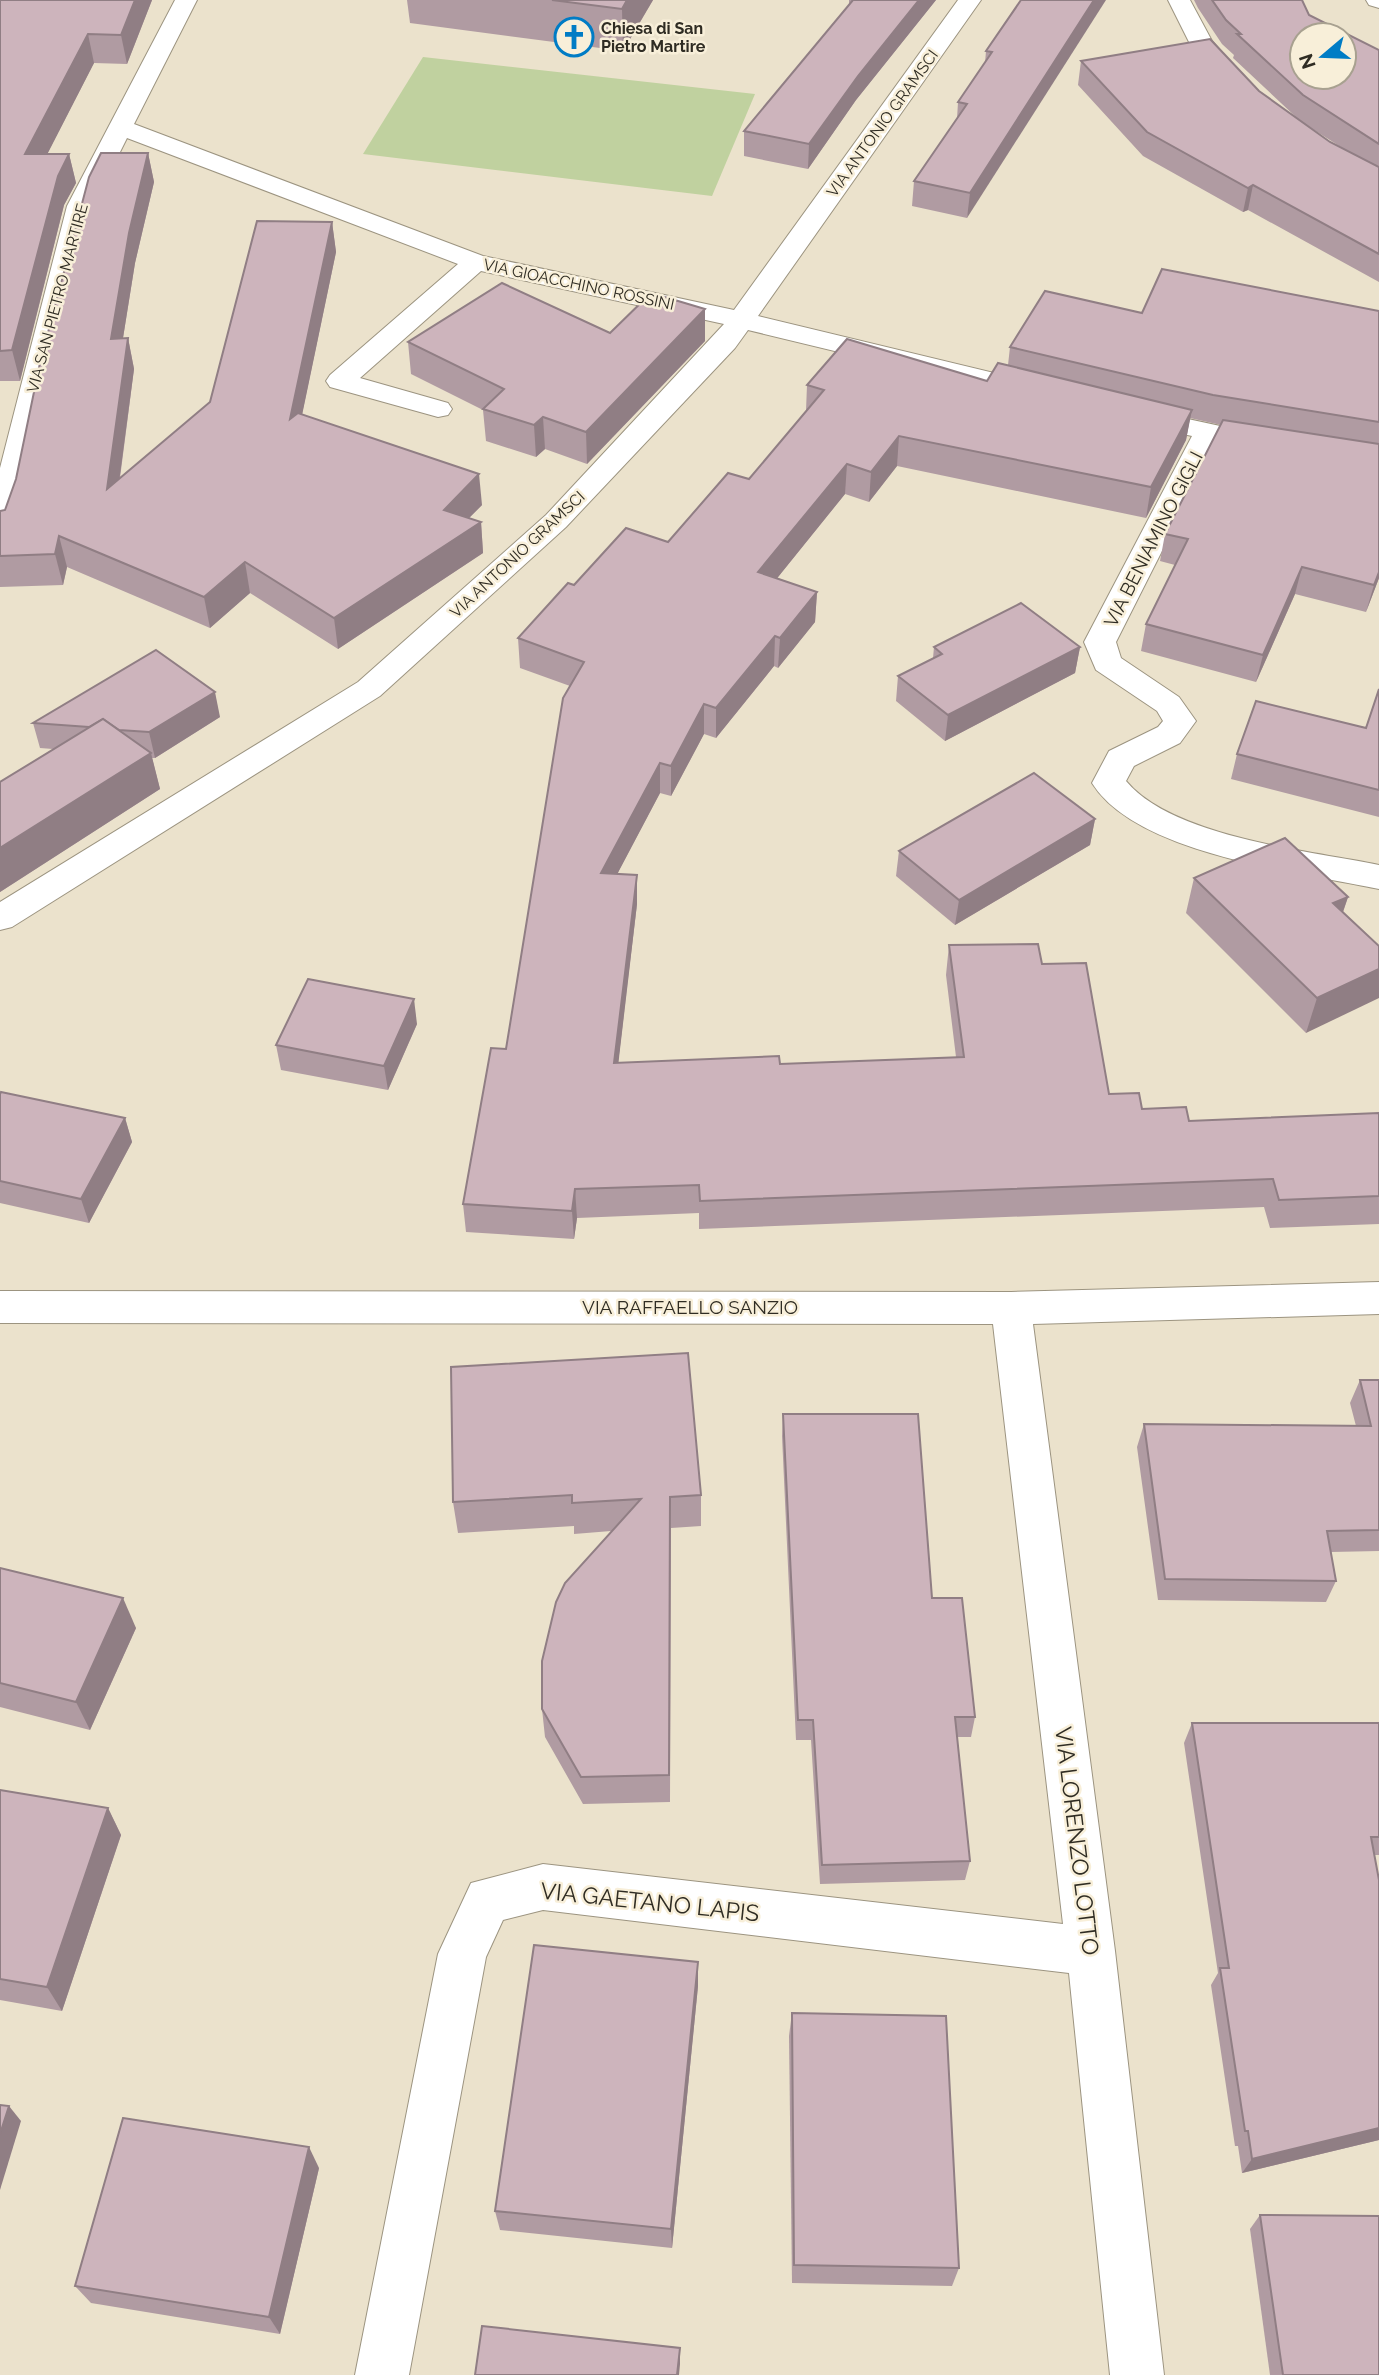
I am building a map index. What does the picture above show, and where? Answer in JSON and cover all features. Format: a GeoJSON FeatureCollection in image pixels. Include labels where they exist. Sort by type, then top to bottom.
{"type":"FeatureCollection","features":[{"type":"Feature","properties":{"kind":"street","name":"VIA SAN PIETRO MARTIRE"},"geometry":{"type":"LineString","coordinates":[[0,533],[31,393],[80,205],[186,0]]}},
{"type":"Feature","properties":{"kind":"street","name":"VIA ANTONIO GRAMSCI"},"geometry":{"type":"LineString","coordinates":[[0,918],[369,689],[556,521],[725,342],[970,0]]}},
{"type":"Feature","properties":{"kind":"street"},"geometry":{"type":"LineString","coordinates":[[1179,0],[1202,44],[1253,98]]}},
{"type":"Feature","properties":{"kind":"street","name":"VIA GIOACCHINO ROSSINI"},"geometry":{"type":"LineString","coordinates":[[122,128],[476,262],[742,320],[1060,397]]}},
{"type":"Feature","properties":{"kind":"street"},"geometry":{"type":"LineString","coordinates":[[438,409],[340,381],[476,262]]}},
{"type":"Feature","properties":{"kind":"street"},"geometry":{"type":"LineString","coordinates":[[0,393],[31,393]]}},
{"type":"Feature","properties":{"kind":"street"},"geometry":{"type":"LineString","coordinates":[[1113,410],[1207,434],[1287,447]]}},
{"type":"Feature","properties":{"kind":"street","name":"VIA BENIAMINO GIGLI"},"geometry":{"type":"LineString","coordinates":[[1207,434],[1100,642],[1107,663],[1168,704],[1180,721],[1169,735],[1121,759],[1109,783],[1127,803],[1160,822],[1221,842],[1379,877]]}},
{"type":"Feature","properties":{"kind":"street","name":"VIA RAFFAELLO SANZIO"},"geometry":{"type":"LineString","coordinates":[[0,1307],[1011,1308],[1379,1298]]}},
{"type":"Feature","properties":{"kind":"street","name":"VIA LORENZO LOTTO"},"geometry":{"type":"LineString","coordinates":[[1011,1308],[1091,1951],[1138,2375]]}},
{"type":"Feature","properties":{"kind":"street","name":"VIA GAETANO LAPIS"},"geometry":{"type":"LineString","coordinates":[[382,2375],[462,1954],[488,1900],[543,1887],[1091,1951]]}},
{"type":"Feature","properties":{"kind":"green space"},"geometry":{"type":"Polygon","coordinates":[[[423,57],[755,94],[712,196],[363,154],[423,57]]]}},
{"type":"Feature","properties":{"kind":"building"},"geometry":{"type":"Polygon","coordinates":[[[0,0],[135,0],[121,35],[88,34],[25,154],[69,154],[58,176],[12,350],[0,351],[0,0]]]}},
{"type":"Feature","properties":{"kind":"building"},"geometry":{"type":"Polygon","coordinates":[[[552,0],[627,0],[622,9],[552,0]]]}},
{"type":"Feature","properties":{"kind":"building"},"geometry":{"type":"Polygon","coordinates":[[[853,0],[919,0],[858,76],[809,144],[744,131],[853,0]]]}},
{"type":"Feature","properties":{"kind":"building"},"geometry":{"type":"Polygon","coordinates":[[[1021,0],[1094,0],[970,193],[914,181],[967,104],[958,102],[992,52],[986,51],[1021,0]]]}},
{"type":"Feature","properties":{"kind":"building"},"geometry":{"type":"Polygon","coordinates":[[[1212,0],[1302,0],[1309,15],[1321,21],[1288,21],[1288,81],[1237,34],[1241,34],[1226,20],[1212,0]]]}},
{"type":"Feature","properties":{"kind":"building"},"geometry":{"type":"Polygon","coordinates":[[[1210,39],[1259,91],[1330,142],[1379,167],[1379,254],[1253,185],[1248,188],[1147,132],[1081,61],[1210,39]]]}},
{"type":"Feature","properties":{"kind":"building"},"geometry":{"type":"Polygon","coordinates":[[[1358,40],[1379,50],[1379,144],[1299,91],[1358,91],[1358,40]]]}},
{"type":"Feature","properties":{"kind":"building"},"geometry":{"type":"Polygon","coordinates":[[[101,153],[148,153],[129,233],[111,339],[128,338],[107,489],[210,402],[257,221],[332,222],[290,419],[298,413],[479,474],[444,510],[481,522],[334,618],[245,562],[204,597],[59,536],[55,554],[0,556],[0,511],[5,510],[16,479],[40,363],[89,177],[101,153]]]}},
{"type":"Feature","properties":{"kind":"building"},"geometry":{"type":"Polygon","coordinates":[[[1162,269],[1379,311],[1379,422],[1213,395],[1010,347],[1045,291],[1142,313],[1162,269]]]}},
{"type":"Feature","properties":{"kind":"building"},"geometry":{"type":"Polygon","coordinates":[[[502,283],[610,333],[651,293],[705,309],[586,432],[543,417],[534,425],[483,409],[504,389],[408,342],[502,283]]]}},
{"type":"Feature","properties":{"kind":"building"},"geometry":{"type":"Polygon","coordinates":[[[847,339],[987,381],[998,363],[1192,410],[1151,487],[899,436],[871,472],[847,464],[758,572],[817,592],[780,638],[775,636],[716,708],[704,704],[671,766],[660,763],[601,873],[637,875],[614,1063],[779,1056],[780,1064],[964,1057],[949,945],[1038,944],[1042,964],[1086,963],[1109,1094],[1139,1093],[1142,1109],[1186,1107],[1189,1121],[1379,1113],[1379,1196],[1279,1200],[1273,1179],[700,1201],[699,1185],[575,1189],[572,1211],[463,1204],[491,1048],[506,1049],[563,698],[584,662],[518,638],[568,583],[574,585],[626,528],[668,542],[728,473],[749,479],[824,390],[807,385],[847,339]]]}},
{"type":"Feature","properties":{"kind":"building"},"geometry":{"type":"Polygon","coordinates":[[[1223,420],[1379,444],[1379,572],[1374,585],[1302,567],[1263,655],[1146,624],[1188,539],[1165,534],[1223,420]]]}},
{"type":"Feature","properties":{"kind":"building"},"geometry":{"type":"Polygon","coordinates":[[[1021,603],[1080,647],[948,715],[898,676],[942,654],[934,647],[1021,603]]]}},
{"type":"Feature","properties":{"kind":"building"},"geometry":{"type":"Polygon","coordinates":[[[156,650],[215,692],[149,732],[119,730],[103,719],[89,727],[33,723],[156,650]]]}},
{"type":"Feature","properties":{"kind":"building"},"geometry":{"type":"Polygon","coordinates":[[[1379,689],[1379,790],[1237,754],[1256,701],[1366,728],[1379,689]]]}},
{"type":"Feature","properties":{"kind":"building"},"geometry":{"type":"Polygon","coordinates":[[[103,719],[151,753],[0,848],[0,782],[103,719]]]}},
{"type":"Feature","properties":{"kind":"building"},"geometry":{"type":"Polygon","coordinates":[[[1034,773],[1095,819],[959,900],[899,851],[1034,773]]]}},
{"type":"Feature","properties":{"kind":"building"},"geometry":{"type":"Polygon","coordinates":[[[1285,838],[1348,897],[1333,903],[1379,946],[1379,969],[1317,998],[1194,878],[1285,838]]]}},
{"type":"Feature","properties":{"kind":"building"},"geometry":{"type":"Polygon","coordinates":[[[308,979],[414,999],[384,1066],[276,1045],[308,979]]]}},
{"type":"Feature","properties":{"kind":"building"},"geometry":{"type":"Polygon","coordinates":[[[1,1092],[125,1118],[81,1199],[0,1181],[1,1092]]]}},
{"type":"Feature","properties":{"kind":"building"},"geometry":{"type":"Polygon","coordinates":[[[688,1353],[701,1495],[670,1497],[669,1775],[581,1777],[542,1709],[542,1661],[556,1602],[565,1583],[641,1499],[572,1503],[572,1495],[453,1502],[451,1367],[688,1353]]]}},
{"type":"Feature","properties":{"kind":"building"},"geometry":{"type":"Polygon","coordinates":[[[1360,1380],[1379,1380],[1379,1530],[1327,1531],[1336,1581],[1165,1579],[1144,1424],[1371,1426],[1360,1380]]]}},
{"type":"Feature","properties":{"kind":"building"},"geometry":{"type":"Polygon","coordinates":[[[783,1414],[918,1414],[932,1598],[962,1598],[975,1717],[955,1717],[970,1861],[822,1865],[813,1720],[798,1720],[783,1414]]]}},
{"type":"Feature","properties":{"kind":"building"},"geometry":{"type":"Polygon","coordinates":[[[0,1568],[123,1598],[76,1702],[0,1683],[0,1568]]]}},
{"type":"Feature","properties":{"kind":"building"},"geometry":{"type":"Polygon","coordinates":[[[1192,1723],[1379,1723],[1379,1837],[1371,1837],[1379,1880],[1379,2128],[1252,2159],[1248,2131],[1245,2131],[1220,1968],[1229,1968],[1192,1723]]]}},
{"type":"Feature","properties":{"kind":"building"},"geometry":{"type":"Polygon","coordinates":[[[0,1790],[108,1808],[47,1987],[0,1979],[0,1790]]]}},
{"type":"Feature","properties":{"kind":"building"},"geometry":{"type":"Polygon","coordinates":[[[534,1945],[698,1962],[671,2229],[495,2211],[534,1945]]]}},
{"type":"Feature","properties":{"kind":"building"},"geometry":{"type":"Polygon","coordinates":[[[792,2013],[946,2016],[959,2268],[794,2265],[792,2013]]]}},
{"type":"Feature","properties":{"kind":"building"},"geometry":{"type":"Polygon","coordinates":[[[0,2105],[9,2106],[0,2134],[0,2105]]]}},
{"type":"Feature","properties":{"kind":"building"},"geometry":{"type":"Polygon","coordinates":[[[123,2118],[309,2147],[269,2317],[75,2286],[123,2118]]]}},
{"type":"Feature","properties":{"kind":"building"},"geometry":{"type":"Polygon","coordinates":[[[1260,2215],[1379,2216],[1379,2375],[1283,2375],[1260,2215]]]}},
{"type":"Feature","properties":{"kind":"building"},"geometry":{"type":"Polygon","coordinates":[[[482,2326],[680,2348],[677,2375],[475,2375],[482,2326]]]}},
{"type":"Feature","properties":{"kind":"place","name":"Chiesa di San Pietro Martire"},"geometry":{"type":"Point","coordinates":[574,37]}}]}
